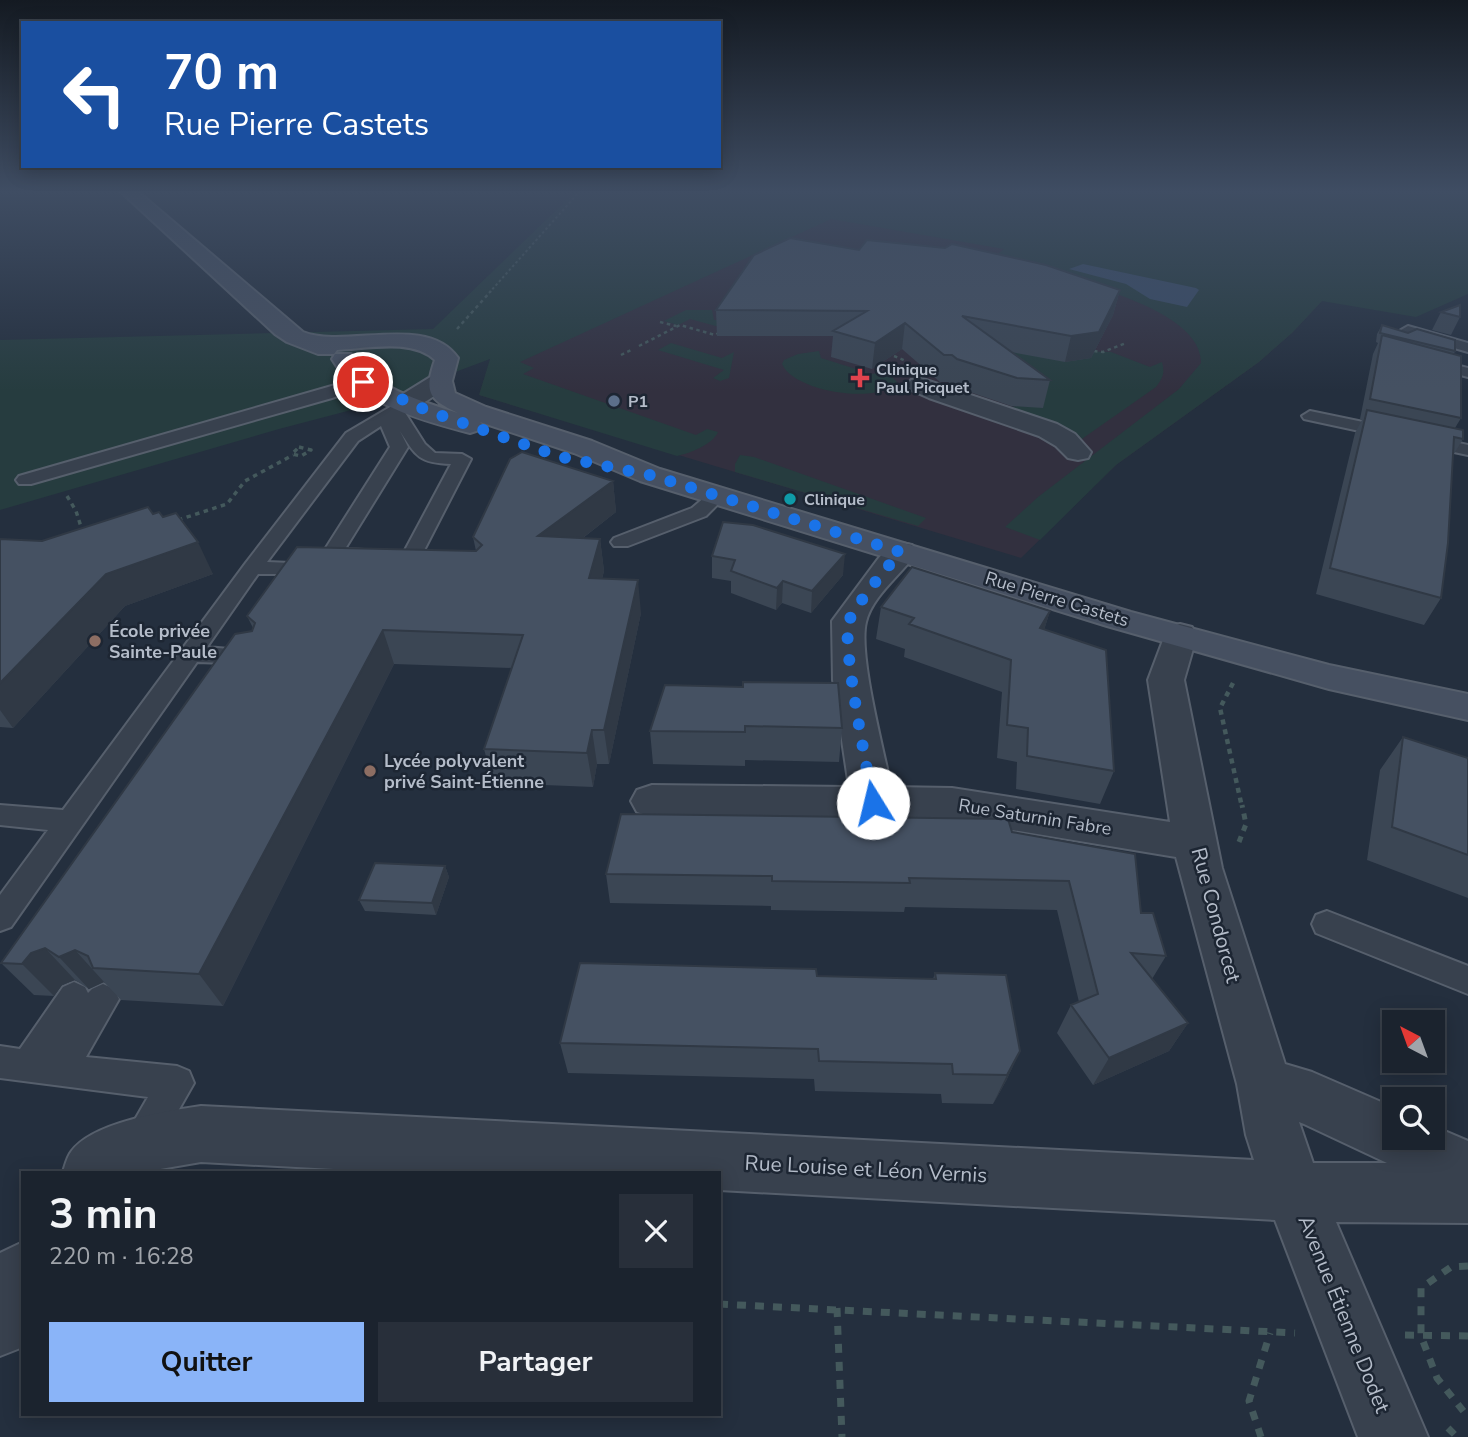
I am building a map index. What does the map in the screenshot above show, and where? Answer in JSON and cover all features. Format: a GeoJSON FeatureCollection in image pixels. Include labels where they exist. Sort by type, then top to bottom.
{"type":"FeatureCollection","features":[{"type":"Feature","properties":{"kind":"street"},"geometry":{"type":"LineString","coordinates":[[203,257],[284,329],[304,341],[333,352],[343,359],[347,369],[363,382]]}},
{"type":"Feature","properties":{"kind":"street"},"geometry":{"type":"LineString","coordinates":[[304,341],[418,344],[441,374]]}},
{"type":"Feature","properties":{"kind":"street"},"geometry":{"type":"LineString","coordinates":[[343,359],[351,352],[360,350],[404,349],[429,357],[441,374]]}},
{"type":"Feature","properties":{"kind":"street"},"geometry":{"type":"LineString","coordinates":[[396,409],[441,374]]}},
{"type":"Feature","properties":{"kind":"street","name":"Rue Pierre Castets"},"geometry":{"type":"LineString","coordinates":[[441,374],[487,415],[583,447],[650,475]]}},
{"type":"Feature","properties":{"kind":"street","name":"Rue Pierre Castets"},"geometry":{"type":"LineString","coordinates":[[363,382],[396,409],[561,457],[650,475],[901,552],[1329,677],[1468,707]]}},
{"type":"Feature","properties":{"kind":"street"},"geometry":{"type":"LineString","coordinates":[[920,385],[940,396],[1044,429],[1072,444],[1079,453]]}},
{"type":"Feature","properties":{"kind":"street"},"geometry":{"type":"LineString","coordinates":[[873,803],[849,653],[849,622],[901,552]]}},
{"type":"Feature","properties":{"kind":"street","name":"Rue Condorcet"},"geometry":{"type":"LineString","coordinates":[[1180,635],[1166,680],[1216,844],[1200,868],[1264,1084],[1274,1135],[1294,1192]]}},
{"type":"Feature","properties":{"kind":"street","name":"Rue Saturnin Fabre"},"geometry":{"type":"LineString","coordinates":[[652,801],[952,804],[1216,844]]}},
{"type":"Feature","properties":{"kind":"street"},"geometry":{"type":"LineString","coordinates":[[1264,1084],[1312,1099],[1382,1131]]}},
{"type":"Feature","properties":{"kind":"street","name":"Rue Louise et Léon Vernis"},"geometry":{"type":"LineString","coordinates":[[140,1142],[201,1134],[1294,1192],[1468,1193]]}},
{"type":"Feature","properties":{"kind":"street"},"geometry":{"type":"LineString","coordinates":[[93,1171],[140,1142]]}},
{"type":"Feature","properties":{"kind":"street"},"geometry":{"type":"LineString","coordinates":[[1423,1150],[1468,1171]]}},
{"type":"Feature","properties":{"kind":"street","name":"Avenue Étienne Dodet"},"geometry":{"type":"LineString","coordinates":[[1294,1192],[1393,1437]]}},
{"type":"Feature","properties":{"kind":"street"},"geometry":{"type":"LineString","coordinates":[[0,1324],[21,1277]]}},
{"type":"Feature","properties":{"kind":"lane"},"geometry":{"type":"LineString","coordinates":[[1408,330],[1468,348]]}},
{"type":"Feature","properties":{"kind":"lane"},"geometry":{"type":"LineString","coordinates":[[1416,358],[1468,373]]}},
{"type":"Feature","properties":{"kind":"lane"},"geometry":{"type":"LineString","coordinates":[[25,480],[326,395],[363,382]]}},
{"type":"Feature","properties":{"kind":"lane"},"geometry":{"type":"LineString","coordinates":[[396,409],[418,447],[429,458],[462,459],[411,558],[332,554],[399,447],[396,409]]}},
{"type":"Feature","properties":{"kind":"lane"},"geometry":{"type":"LineString","coordinates":[[0,918],[253,568],[352,437],[396,409]]}},
{"type":"Feature","properties":{"kind":"lane"},"geometry":{"type":"LineString","coordinates":[[1311,416],[1468,450]]}},
{"type":"Feature","properties":{"kind":"lane"},"geometry":{"type":"LineString","coordinates":[[621,542],[699,512],[718,495]]}},
{"type":"Feature","properties":{"kind":"lane"},"geometry":{"type":"LineString","coordinates":[[253,568],[424,575]]}},
{"type":"Feature","properties":{"kind":"lane"},"geometry":{"type":"LineString","coordinates":[[191,654],[257,658]]}},
{"type":"Feature","properties":{"kind":"lane"},"geometry":{"type":"LineString","coordinates":[[0,815],[69,821]]}},
{"type":"Feature","properties":{"kind":"lane"},"geometry":{"type":"LineString","coordinates":[[1327,924],[1468,980]]}},
{"type":"Feature","properties":{"kind":"lane"},"geometry":{"type":"LineString","coordinates":[[29,1066],[88,998]]}},
{"type":"Feature","properties":{"kind":"lane"},"geometry":{"type":"LineString","coordinates":[[29,1066],[177,1083],[140,1142]]}},
{"type":"Feature","properties":{"kind":"path"},"geometry":{"type":"LineString","coordinates":[[441,374],[530,257]]}},
{"type":"Feature","properties":{"kind":"path"},"geometry":{"type":"LineString","coordinates":[[660,322],[715,335],[726,329]]}},
{"type":"Feature","properties":{"kind":"path"},"geometry":{"type":"LineString","coordinates":[[639,346],[677,327]]}},
{"type":"Feature","properties":{"kind":"path"},"geometry":{"type":"LineString","coordinates":[[1094,351],[1103,352],[1126,343]]}},
{"type":"Feature","properties":{"kind":"path"},"geometry":{"type":"LineString","coordinates":[[621,355],[631,350]]}},
{"type":"Feature","properties":{"kind":"path"},"geometry":{"type":"LineString","coordinates":[[172,523],[227,504],[245,481],[293,455]]}},
{"type":"Feature","properties":{"kind":"path"},"geometry":{"type":"LineString","coordinates":[[66,496],[76,511],[84,537]]}},
{"type":"Feature","properties":{"kind":"path"},"geometry":{"type":"LineString","coordinates":[[1216,844],[1246,824],[1220,708],[1248,654]]}},
{"type":"Feature","properties":{"kind":"path"},"geometry":{"type":"LineString","coordinates":[[1468,1266],[1451,1266],[1421,1288],[1422,1336],[1437,1378],[1468,1417]]}},
{"type":"Feature","properties":{"kind":"path"},"geometry":{"type":"LineString","coordinates":[[721,1304],[837,1308],[1270,1333],[1468,1336]]}},
{"type":"Feature","properties":{"kind":"path"},"geometry":{"type":"LineString","coordinates":[[837,1308],[842,1437]]}},
{"type":"Feature","properties":{"kind":"path"},"geometry":{"type":"LineString","coordinates":[[1261,1437],[1250,1401],[1270,1333]]}},
{"type":"Feature","properties":{"kind":"shaded area","name":"Clinique Paul Picquet"},"geometry":{"type":"Polygon","coordinates":[[[713,257],[1066,257],[1322,301],[1292,333],[1259,362],[1116,465],[1021,558],[479,395],[491,358],[713,257]]]}},
{"type":"Feature","properties":{"kind":"green space"},"geometry":{"type":"Polygon","coordinates":[[[508,257],[748,257],[520,362],[534,368],[523,374],[696,435],[707,429],[718,432],[707,444],[689,453],[677,456],[479,395],[490,359],[359,408],[0,510],[0,340],[433,329],[508,257]]]}},
{"type":"Feature","properties":{"kind":"green space"},"geometry":{"type":"Polygon","coordinates":[[[994,257],[1468,257],[1468,294],[1416,317],[1322,301],[1292,333],[1259,362],[1116,465],[1040,540],[1005,527],[1038,497],[1179,389],[1201,363],[1194,342],[1176,323],[1148,307],[1079,282],[991,260],[994,257]]]}},
{"type":"Feature","properties":{"kind":"green space"},"geometry":{"type":"Polygon","coordinates":[[[686,310],[712,310],[714,320],[727,320],[723,328],[690,319],[678,325],[664,321],[686,310]]]}},
{"type":"Feature","properties":{"kind":"green space"},"geometry":{"type":"Polygon","coordinates":[[[671,343],[722,358],[734,352],[729,378],[720,381],[713,378],[724,370],[658,350],[671,343]]]}},
{"type":"Feature","properties":{"kind":"green space"},"geometry":{"type":"Polygon","coordinates":[[[996,349],[1111,352],[1150,367],[1162,362],[1163,372],[1156,387],[1079,441],[1005,408],[1016,406],[996,349]]]}},
{"type":"Feature","properties":{"kind":"green space"},"geometry":{"type":"Polygon","coordinates":[[[819,351],[821,358],[872,374],[886,371],[897,382],[887,389],[873,393],[837,392],[802,382],[782,364],[784,360],[798,354],[819,351]]]}},
{"type":"Feature","properties":{"kind":"green space"},"geometry":{"type":"Polygon","coordinates":[[[740,455],[754,457],[926,518],[918,526],[735,472],[735,464],[740,455]]]}},
{"type":"Feature","properties":{"kind":"water"},"geometry":{"type":"Polygon","coordinates":[[[1083,264],[1199,290],[1187,307],[1150,299],[1126,284],[1069,269],[1083,264]]]}},
{"type":"Feature","properties":{"kind":"building"},"geometry":{"type":"Polygon","coordinates":[[[753,257],[1010,257],[1046,265],[1120,290],[1099,332],[1071,336],[962,316],[1050,380],[1017,378],[957,359],[952,355],[944,355],[905,323],[875,343],[833,331],[867,311],[716,310],[753,257]]]}},
{"type":"Feature","properties":{"kind":"building"},"geometry":{"type":"Polygon","coordinates":[[[1460,305],[1460,317],[1441,312],[1460,305]]]}},
{"type":"Feature","properties":{"kind":"building"},"geometry":{"type":"Polygon","coordinates":[[[1382,325],[1408,333],[1417,329],[1455,340],[1455,351],[1380,333],[1382,325]]]}},
{"type":"Feature","properties":{"kind":"building"},"geometry":{"type":"Polygon","coordinates":[[[1382,335],[1461,356],[1461,418],[1370,399],[1382,335]]]}},
{"type":"Feature","properties":{"kind":"building"},"geometry":{"type":"Polygon","coordinates":[[[1367,410],[1463,430],[1463,439],[1454,437],[1448,543],[1441,598],[1330,568],[1367,410]]]}},
{"type":"Feature","properties":{"kind":"building"},"geometry":{"type":"Polygon","coordinates":[[[522,452],[613,481],[538,536],[600,539],[589,578],[638,580],[604,730],[592,730],[587,753],[484,749],[523,635],[383,630],[199,974],[93,968],[88,956],[75,950],[59,957],[45,948],[31,953],[22,964],[1,963],[235,634],[252,631],[255,623],[247,616],[297,547],[476,551],[482,545],[473,537],[510,459],[522,452]]]}},
{"type":"Feature","properties":{"kind":"building"},"geometry":{"type":"Polygon","coordinates":[[[148,507],[153,514],[159,512],[163,517],[176,513],[198,542],[106,574],[0,683],[0,539],[42,541],[148,507]]]}},
{"type":"Feature","properties":{"kind":"building"},"geometry":{"type":"Polygon","coordinates":[[[723,522],[753,525],[845,554],[812,591],[783,581],[777,588],[731,571],[735,560],[712,556],[723,522]]]}},
{"type":"Feature","properties":{"kind":"building"},"geometry":{"type":"Polygon","coordinates":[[[912,567],[1050,611],[1040,628],[1106,650],[1114,771],[1027,756],[1028,728],[1007,725],[1011,660],[909,624],[914,618],[881,607],[912,567]]]}},
{"type":"Feature","properties":{"kind":"building"},"geometry":{"type":"Polygon","coordinates":[[[743,682],[838,683],[842,728],[745,726],[745,732],[650,731],[665,685],[743,687],[743,682]]]}},
{"type":"Feature","properties":{"kind":"building"},"geometry":{"type":"Polygon","coordinates":[[[1403,737],[1468,758],[1468,855],[1392,827],[1403,737]]]}},
{"type":"Feature","properties":{"kind":"building"},"geometry":{"type":"Polygon","coordinates":[[[621,814],[1008,819],[1012,832],[1135,854],[1141,913],[1153,913],[1166,956],[1131,953],[1188,1023],[1109,1058],[1071,1005],[1098,994],[1069,881],[909,878],[910,883],[772,881],[772,876],[606,874],[621,814]]]}},
{"type":"Feature","properties":{"kind":"building"},"geometry":{"type":"Polygon","coordinates":[[[375,863],[445,866],[432,903],[359,900],[375,863]]]}},
{"type":"Feature","properties":{"kind":"building"},"geometry":{"type":"Polygon","coordinates":[[[580,963],[816,969],[817,976],[936,979],[935,973],[1006,975],[1020,1051],[1007,1075],[953,1074],[952,1064],[819,1061],[818,1049],[560,1043],[580,963]]]}},
{"type":"Feature","properties":{"kind":"place","name":"Clinique Paul Picquet"},"geometry":{"type":"Point","coordinates":[860,378]}},
{"type":"Feature","properties":{"kind":"place","name":"P1"},"geometry":{"type":"Point","coordinates":[614,401]}},
{"type":"Feature","properties":{"kind":"place","name":"Clinique"},"geometry":{"type":"Point","coordinates":[790,499]}},
{"type":"Feature","properties":{"kind":"place","name":"École privée Sainte-Paule"},"geometry":{"type":"Point","coordinates":[95,641]}},
{"type":"Feature","properties":{"kind":"place","name":"Lycée polyvalent privé Saint-Étienne"},"geometry":{"type":"Point","coordinates":[370,771]}},
{"type":"Feature","properties":{"kind":"route"},"geometry":{"type":"LineString","coordinates":[[363,382],[431,412],[561,457],[650,475],[901,552],[849,622],[849,653],[873,803]]}}]}
